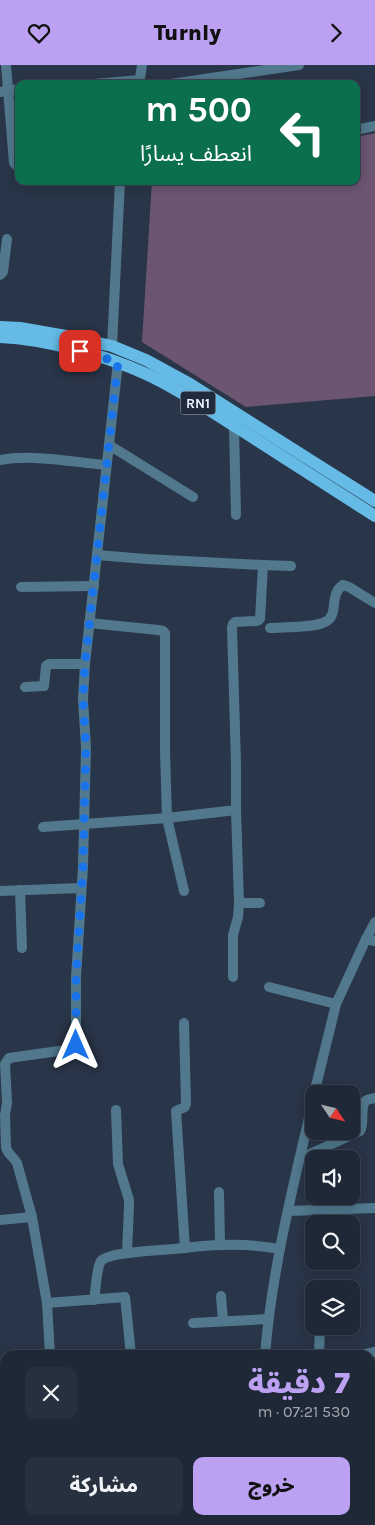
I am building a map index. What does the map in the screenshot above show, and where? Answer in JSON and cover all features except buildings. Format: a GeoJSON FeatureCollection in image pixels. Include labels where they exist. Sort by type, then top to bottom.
{"type":"FeatureCollection","features":[{"type":"Feature","properties":{"kind":"main road","name":"RN1"},"geometry":{"type":"LineString","coordinates":[[0,327],[20,328],[112,346],[146,361],[190,384],[375,501]]}},
{"type":"Feature","properties":{"kind":"main road","name":"RN1"},"geometry":{"type":"LineString","coordinates":[[0,337],[18,337],[61,346],[118,362],[147,374],[186,395],[375,516]]}},
{"type":"Feature","properties":{"kind":"street"},"geometry":{"type":"LineString","coordinates":[[6,65],[15,164]]}},
{"type":"Feature","properties":{"kind":"street"},"geometry":{"type":"LineString","coordinates":[[140,80],[142,65]]}},
{"type":"Feature","properties":{"kind":"street"},"geometry":{"type":"LineString","coordinates":[[191,80],[247,69],[299,65]]}},
{"type":"Feature","properties":{"kind":"street"},"geometry":{"type":"LineString","coordinates":[[360,129],[375,126]]}},
{"type":"Feature","properties":{"kind":"street"},"geometry":{"type":"LineString","coordinates":[[112,346],[120,185]]}},
{"type":"Feature","properties":{"kind":"street"},"geometry":{"type":"LineString","coordinates":[[0,275],[2,273],[7,239]]}},
{"type":"Feature","properties":{"kind":"street"},"geometry":{"type":"LineString","coordinates":[[50,1350],[47,1303],[32,1217],[17,1163],[6,1147],[5,1115],[8,1103],[5,1064],[9,1058],[73,1049],[76,1045],[76,977],[83,867],[86,748],[83,699],[85,664],[118,362]]}},
{"type":"Feature","properties":{"kind":"street"},"geometry":{"type":"LineString","coordinates":[[234,426],[236,515]]}},
{"type":"Feature","properties":{"kind":"street"},"geometry":{"type":"LineString","coordinates":[[109,445],[193,497]]}},
{"type":"Feature","properties":{"kind":"street"},"geometry":{"type":"LineString","coordinates":[[0,461],[40,459],[106,465]]}},
{"type":"Feature","properties":{"kind":"street"},"geometry":{"type":"LineString","coordinates":[[97,555],[291,566]]}},
{"type":"Feature","properties":{"kind":"street"},"geometry":{"type":"LineString","coordinates":[[233,977],[233,935],[238,917],[239,903],[232,627],[235,622],[257,621],[260,619],[263,565]]}},
{"type":"Feature","properties":{"kind":"street"},"geometry":{"type":"LineString","coordinates":[[270,628],[317,625],[326,622],[333,614],[334,596],[343,585],[375,603]]}},
{"type":"Feature","properties":{"kind":"street"},"geometry":{"type":"LineString","coordinates":[[21,587],[94,586]]}},
{"type":"Feature","properties":{"kind":"street"},"geometry":{"type":"LineString","coordinates":[[89,623],[158,630],[164,633],[164,741],[167,818],[184,891]]}},
{"type":"Feature","properties":{"kind":"street"},"geometry":{"type":"LineString","coordinates":[[25,687],[44,686],[46,666],[49,664],[85,664]]}},
{"type":"Feature","properties":{"kind":"street"},"geometry":{"type":"LineString","coordinates":[[43,827],[167,818],[236,810]]}},
{"type":"Feature","properties":{"kind":"street"},"geometry":{"type":"LineString","coordinates":[[0,891],[81,888]]}},
{"type":"Feature","properties":{"kind":"street"},"geometry":{"type":"LineString","coordinates":[[20,890],[22,948]]}},
{"type":"Feature","properties":{"kind":"street"},"geometry":{"type":"LineString","coordinates":[[239,903],[260,903]]}},
{"type":"Feature","properties":{"kind":"street"},"geometry":{"type":"LineString","coordinates":[[316,1085],[336,1004],[370,940],[375,922]]}},
{"type":"Feature","properties":{"kind":"street"},"geometry":{"type":"LineString","coordinates":[[269,987],[336,1004]]}},
{"type":"Feature","properties":{"kind":"street"},"geometry":{"type":"LineString","coordinates":[[184,1023],[186,1105],[176,1111],[185,1249]]}},
{"type":"Feature","properties":{"kind":"street"},"geometry":{"type":"LineString","coordinates":[[299,1159],[360,1131],[362,1127],[363,1104],[367,1100],[375,1098]]}},
{"type":"Feature","properties":{"kind":"street"},"geometry":{"type":"LineString","coordinates":[[116,1110],[118,1164],[129,1200],[127,1252]]}},
{"type":"Feature","properties":{"kind":"street"},"geometry":{"type":"LineString","coordinates":[[265,1350],[268,1319],[280,1249],[305,1133]]}},
{"type":"Feature","properties":{"kind":"street"},"geometry":{"type":"LineString","coordinates":[[219,1192],[220,1244]]}},
{"type":"Feature","properties":{"kind":"street"},"geometry":{"type":"LineString","coordinates":[[288,1211],[375,1207]]}},
{"type":"Feature","properties":{"kind":"street"},"geometry":{"type":"LineString","coordinates":[[0,1220],[32,1217]]}},
{"type":"Feature","properties":{"kind":"street"},"geometry":{"type":"LineString","coordinates":[[94,1300],[101,1261],[127,1252],[185,1249],[220,1244],[258,1245],[280,1249]]}},
{"type":"Feature","properties":{"kind":"street"},"geometry":{"type":"LineString","coordinates":[[221,1296],[223,1321]]}},
{"type":"Feature","properties":{"kind":"street"},"geometry":{"type":"LineString","coordinates":[[47,1303],[125,1297],[130,1350]]}},
{"type":"Feature","properties":{"kind":"street"},"geometry":{"type":"LineString","coordinates":[[193,1323],[268,1319]]}},
{"type":"Feature","properties":{"kind":"street"},"geometry":{"type":"LineString","coordinates":[[319,1350],[320,1335]]}},
{"type":"Feature","properties":{"kind":"shaded area"},"geometry":{"type":"Polygon","coordinates":[[[375,133],[375,396],[246,407],[142,342],[152,185],[360,185],[360,136],[375,133]]]}},
{"type":"Feature","properties":{"kind":"route"},"geometry":{"type":"LineString","coordinates":[[76,1045],[76,977],[83,867],[84,763],[86,748],[83,699],[85,664],[118,362],[80,351]]}}]}
